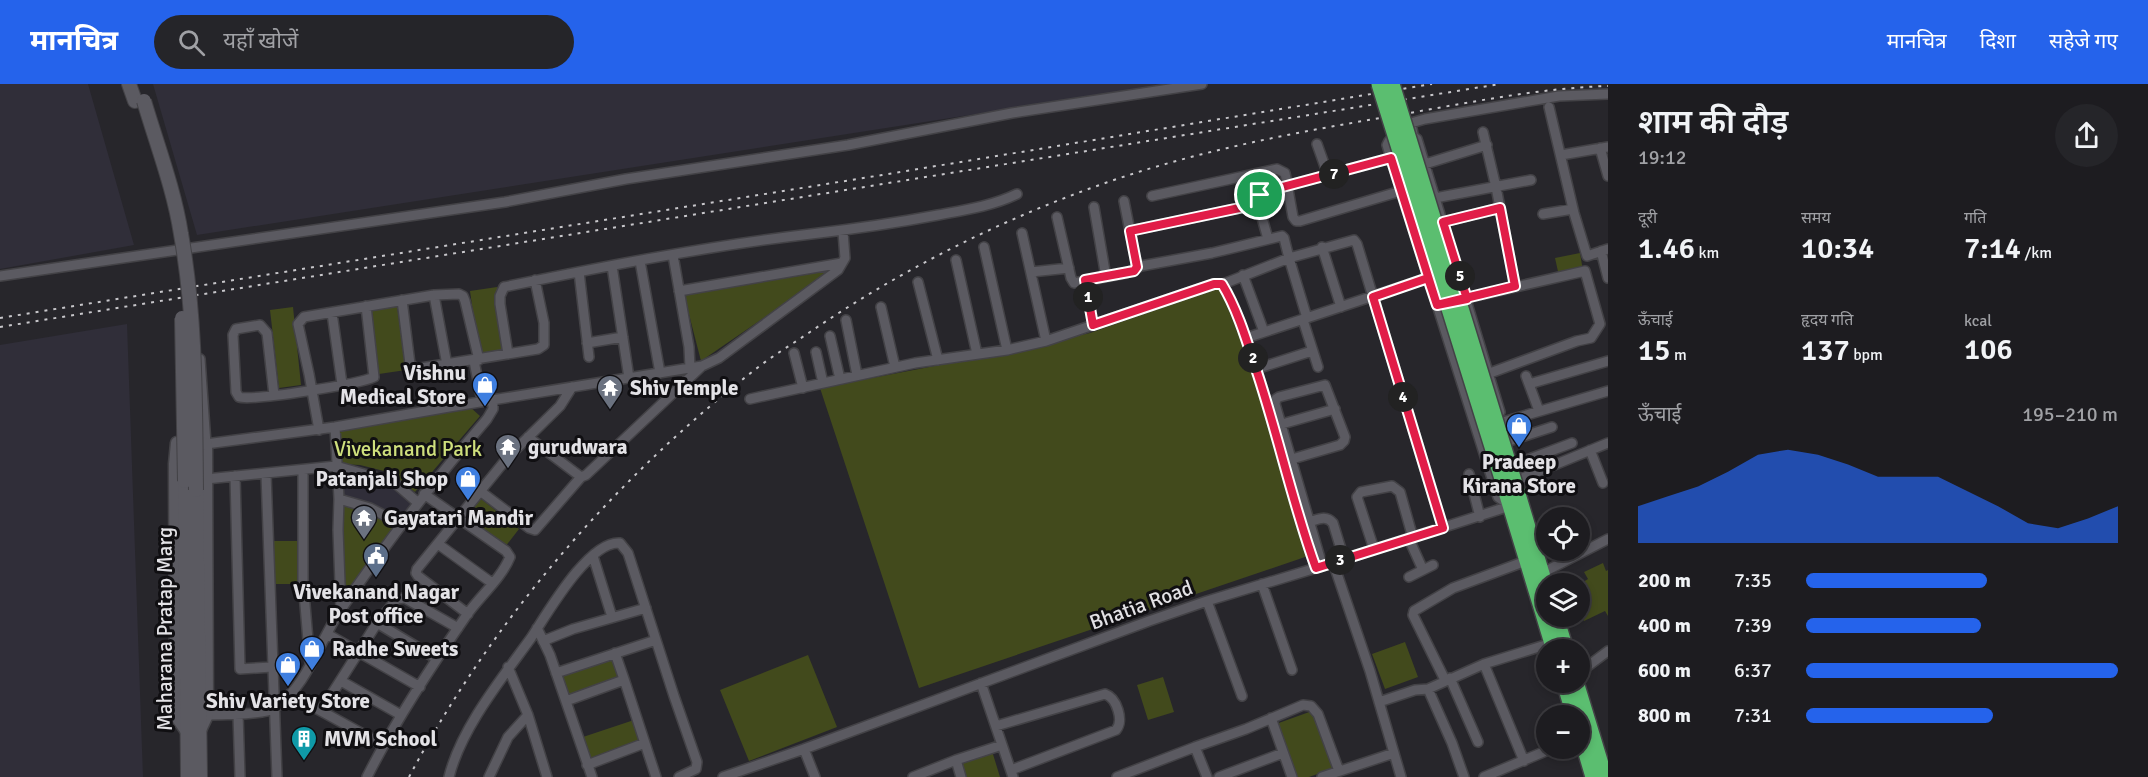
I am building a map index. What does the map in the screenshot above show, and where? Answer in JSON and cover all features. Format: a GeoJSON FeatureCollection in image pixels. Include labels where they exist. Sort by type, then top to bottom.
{"type":"FeatureCollection","features":[{"type":"Feature","properties":{"kind":"highway"},"geometry":{"type":"LineString","coordinates":[[1379,84],[1513,482]]}},
{"type":"Feature","properties":{"kind":"highway"},"geometry":{"type":"LineString","coordinates":[[1392,84],[1513,482],[1526,561],[1556,639]]}},
{"type":"Feature","properties":{"kind":"highway"},"geometry":{"type":"LineString","coordinates":[[1515,503],[1541,573]]}},
{"type":"Feature","properties":{"kind":"highway"},"geometry":{"type":"LineString","coordinates":[[1579,693],[1598,766]]}},
{"type":"Feature","properties":{"kind":"highway"},"geometry":{"type":"LineString","coordinates":[[1590,753],[1605,777]]}},
{"type":"Feature","properties":{"kind":"main road"},"geometry":{"type":"LineString","coordinates":[[129,84],[139,101]]}},
{"type":"Feature","properties":{"kind":"main road"},"geometry":{"type":"LineString","coordinates":[[139,84],[139,101]]}},
{"type":"Feature","properties":{"kind":"main road","name":"Maharana Pratap Marg"},"geometry":{"type":"LineString","coordinates":[[139,101],[168,211],[179,273],[182,308],[190,485],[193,730],[188,777]]}},
{"type":"Feature","properties":{"kind":"main road","name":"Maharana Pratap Marg"},"geometry":{"type":"LineString","coordinates":[[193,730],[201,777]]}},
{"type":"Feature","properties":{"kind":"street"},"geometry":{"type":"LineString","coordinates":[[0,276],[504,202],[637,177],[848,145],[1012,113],[1203,84]]}},
{"type":"Feature","properties":{"kind":"street"},"geometry":{"type":"LineString","coordinates":[[1513,482],[1516,464],[1490,373],[1417,139],[1413,136],[1411,123],[1559,96],[1608,94]]}},
{"type":"Feature","properties":{"kind":"street"},"geometry":{"type":"LineString","coordinates":[[1549,107],[1573,209],[1587,256],[1604,250],[1608,278]]}},
{"type":"Feature","properties":{"kind":"street"},"geometry":{"type":"LineString","coordinates":[[1483,132],[1515,286]]}},
{"type":"Feature","properties":{"kind":"street"},"geometry":{"type":"LineString","coordinates":[[1413,136],[1389,141],[1387,145],[1498,497],[1515,503]]}},
{"type":"Feature","properties":{"kind":"street"},"geometry":{"type":"LineString","coordinates":[[1317,144],[1328,176]]}},
{"type":"Feature","properties":{"kind":"street"},"geometry":{"type":"LineString","coordinates":[[1425,164],[1487,145]]}},
{"type":"Feature","properties":{"kind":"street"},"geometry":{"type":"LineString","coordinates":[[1562,155],[1604,147],[1608,176]]}},
{"type":"Feature","properties":{"kind":"street"},"geometry":{"type":"LineString","coordinates":[[1130,231],[1249,206],[1264,192],[1391,158]]}},
{"type":"Feature","properties":{"kind":"street"},"geometry":{"type":"LineString","coordinates":[[1152,196],[1277,169],[1285,173],[1293,217],[1296,221],[1300,221],[1401,191]]}},
{"type":"Feature","properties":{"kind":"street"},"geometry":{"type":"LineString","coordinates":[[1435,198],[1531,180]]}},
{"type":"Feature","properties":{"kind":"street"},"geometry":{"type":"LineString","coordinates":[[508,354],[500,304],[504,286],[673,255],[843,231],[992,204],[1017,194]]}},
{"type":"Feature","properties":{"kind":"street"},"geometry":{"type":"LineString","coordinates":[[1257,200],[1268,239]]}},
{"type":"Feature","properties":{"kind":"street"},"geometry":{"type":"LineString","coordinates":[[1124,201],[1137,267]]}},
{"type":"Feature","properties":{"kind":"street"},"geometry":{"type":"LineString","coordinates":[[1094,207],[1106,277]]}},
{"type":"Feature","properties":{"kind":"street"},"geometry":{"type":"LineString","coordinates":[[1443,222],[1500,208]]}},
{"type":"Feature","properties":{"kind":"street"},"geometry":{"type":"LineString","coordinates":[[1543,214],[1573,209]]}},
{"type":"Feature","properties":{"kind":"street"},"geometry":{"type":"LineString","coordinates":[[1057,217],[1074,283],[1134,271],[1137,267],[1268,239],[1284,238],[1318,367]]}},
{"type":"Feature","properties":{"kind":"street"},"geometry":{"type":"LineString","coordinates":[[199,339],[206,444],[207,715],[193,730],[177,717],[176,703],[175,447],[177,443],[206,444],[335,428],[493,399],[702,366],[719,358],[838,270],[845,258],[843,231]]}},
{"type":"Feature","properties":{"kind":"street"},"geometry":{"type":"LineString","coordinates":[[1022,233],[1046,341]]}},
{"type":"Feature","properties":{"kind":"street"},"geometry":{"type":"LineString","coordinates":[[750,399],[895,367],[1007,350],[1046,341],[1214,284],[1222,284],[1289,258],[1354,240],[1357,243],[1443,528]]}},
{"type":"Feature","properties":{"kind":"street"},"geometry":{"type":"LineString","coordinates":[[984,247],[1007,350]]}},
{"type":"Feature","properties":{"kind":"street"},"geometry":{"type":"LineString","coordinates":[[1322,248],[1341,307]]}},
{"type":"Feature","properties":{"kind":"street"},"geometry":{"type":"LineString","coordinates":[[673,255],[689,347],[690,368]]}},
{"type":"Feature","properties":{"kind":"street"},"geometry":{"type":"LineString","coordinates":[[956,260],[977,354]]}},
{"type":"Feature","properties":{"kind":"street"},"geometry":{"type":"LineString","coordinates":[[640,261],[660,373]]}},
{"type":"Feature","properties":{"kind":"street"},"geometry":{"type":"LineString","coordinates":[[679,291],[842,263]]}},
{"type":"Feature","properties":{"kind":"street"},"geometry":{"type":"LineString","coordinates":[[612,266],[629,378]]}},
{"type":"Feature","properties":{"kind":"street"},"geometry":{"type":"LineString","coordinates":[[1030,272],[1069,268]]}},
{"type":"Feature","properties":{"kind":"street"},"geometry":{"type":"LineString","coordinates":[[1437,305],[1585,271],[1599,324],[1591,338],[1490,373]]}},
{"type":"Feature","properties":{"kind":"street"},"geometry":{"type":"LineString","coordinates":[[579,272],[589,357]]}},
{"type":"Feature","properties":{"kind":"street"},"geometry":{"type":"LineString","coordinates":[[1243,275],[1264,332]]}},
{"type":"Feature","properties":{"kind":"street"},"geometry":{"type":"LineString","coordinates":[[1246,338],[1428,278]]}},
{"type":"Feature","properties":{"kind":"street"},"geometry":{"type":"LineString","coordinates":[[402,300],[410,364],[418,368],[476,360],[538,349],[544,345],[543,316],[535,280]]}},
{"type":"Feature","properties":{"kind":"street"},"geometry":{"type":"LineString","coordinates":[[1085,280],[1093,325]]}},
{"type":"Feature","properties":{"kind":"street"},"geometry":{"type":"LineString","coordinates":[[918,282],[938,360]]}},
{"type":"Feature","properties":{"kind":"street"},"geometry":{"type":"LineString","coordinates":[[1222,284],[1246,338],[1267,400],[1301,526],[1319,567]]}},
{"type":"Feature","properties":{"kind":"street"},"geometry":{"type":"LineString","coordinates":[[319,430],[298,324],[304,318],[366,306],[434,295],[459,294],[463,296],[482,401]]}},
{"type":"Feature","properties":{"kind":"street"},"geometry":{"type":"LineString","coordinates":[[434,295],[447,364]]}},
{"type":"Feature","properties":{"kind":"street"},"geometry":{"type":"LineString","coordinates":[[274,394],[267,333],[260,325],[236,329],[233,335],[238,397],[244,399],[342,384],[374,377],[366,306]]}},
{"type":"Feature","properties":{"kind":"street"},"geometry":{"type":"LineString","coordinates":[[881,307],[895,367]]}},
{"type":"Feature","properties":{"kind":"street"},"geometry":{"type":"LineString","coordinates":[[332,313],[342,384]]}},
{"type":"Feature","properties":{"kind":"street"},"geometry":{"type":"LineString","coordinates":[[846,320],[857,375]]}},
{"type":"Feature","properties":{"kind":"street"},"geometry":{"type":"LineString","coordinates":[[830,336],[840,379]]}},
{"type":"Feature","properties":{"kind":"street"},"geometry":{"type":"LineString","coordinates":[[586,343],[622,337]]}},
{"type":"Feature","properties":{"kind":"street"},"geometry":{"type":"LineString","coordinates":[[1256,369],[1312,351]]}},
{"type":"Feature","properties":{"kind":"street"},"geometry":{"type":"LineString","coordinates":[[816,352],[822,383]]}},
{"type":"Feature","properties":{"kind":"street"},"geometry":{"type":"LineString","coordinates":[[794,353],[803,388]]}},
{"type":"Feature","properties":{"kind":"street"},"geometry":{"type":"LineString","coordinates":[[1539,411],[1527,380],[1608,361]]}},
{"type":"Feature","properties":{"kind":"street"},"geometry":{"type":"LineString","coordinates":[[480,490],[529,528],[536,530],[581,477],[702,366]]}},
{"type":"Feature","properties":{"kind":"street"},"geometry":{"type":"LineString","coordinates":[[1292,459],[1340,445],[1344,441],[1345,437],[1325,385],[1279,397],[1275,404],[1292,459],[1319,567]]}},
{"type":"Feature","properties":{"kind":"street"},"geometry":{"type":"LineString","coordinates":[[468,614],[416,573],[480,490],[560,406],[572,387]]}},
{"type":"Feature","properties":{"kind":"street"},"geometry":{"type":"LineString","coordinates":[[1503,422],[1608,391]]}},
{"type":"Feature","properties":{"kind":"street"},"geometry":{"type":"LineString","coordinates":[[207,715],[273,710],[296,688],[341,609],[417,502],[487,420],[493,409],[493,399]]}},
{"type":"Feature","properties":{"kind":"street"},"geometry":{"type":"LineString","coordinates":[[1282,424],[1335,409]]}},
{"type":"Feature","properties":{"kind":"street"},"geometry":{"type":"LineString","coordinates":[[1509,441],[1552,427]]}},
{"type":"Feature","properties":{"kind":"street"},"geometry":{"type":"LineString","coordinates":[[335,428],[341,609]]}},
{"type":"Feature","properties":{"kind":"street"},"geometry":{"type":"LineString","coordinates":[[528,437],[581,477]]}},
{"type":"Feature","properties":{"kind":"street"},"geometry":{"type":"LineString","coordinates":[[1516,464],[1572,443]]}},
{"type":"Feature","properties":{"kind":"street"},"geometry":{"type":"LineString","coordinates":[[1513,482],[1608,443]]}},
{"type":"Feature","properties":{"kind":"street"},"geometry":{"type":"LineString","coordinates":[[1590,450],[1603,483]]}},
{"type":"Feature","properties":{"kind":"street"},"geometry":{"type":"LineString","coordinates":[[206,478],[303,471],[336,466],[395,483],[417,502]]}},
{"type":"Feature","properties":{"kind":"street"},"geometry":{"type":"LineString","coordinates":[[303,471],[303,581],[310,664]]}},
{"type":"Feature","properties":{"kind":"street"},"geometry":{"type":"LineString","coordinates":[[266,474],[277,777]]}},
{"type":"Feature","properties":{"kind":"street"},"geometry":{"type":"LineString","coordinates":[[1469,474],[1480,517]]}},
{"type":"Feature","properties":{"kind":"street"},"geometry":{"type":"LineString","coordinates":[[235,476],[240,669],[272,668]]}},
{"type":"Feature","properties":{"kind":"street"},"geometry":{"type":"LineString","coordinates":[[1374,549],[1357,497],[1361,492],[1392,486],[1400,492],[1411,538],[1423,570]]}},
{"type":"Feature","properties":{"kind":"street"},"geometry":{"type":"LineString","coordinates":[[367,777],[382,745],[437,659],[510,557],[506,551],[424,494]]}},
{"type":"Feature","properties":{"kind":"street"},"geometry":{"type":"LineString","coordinates":[[339,499],[370,508],[401,524]]}},
{"type":"Feature","properties":{"kind":"street","name":"Bhatia Road"},"geometry":{"type":"LineString","coordinates":[[723,777],[748,772],[981,682],[1207,601],[1480,517],[1515,503]]}},
{"type":"Feature","properties":{"kind":"street"},"geometry":{"type":"LineString","coordinates":[[1309,522],[1324,518],[1333,523],[1344,559]]}},
{"type":"Feature","properties":{"kind":"street"},"geometry":{"type":"LineString","coordinates":[[1555,573],[1608,539]]}},
{"type":"Feature","properties":{"kind":"street"},"geometry":{"type":"LineString","coordinates":[[449,777],[464,741],[508,667],[571,580],[593,556],[615,542],[626,548],[697,762],[696,770],[679,777]]}},
{"type":"Feature","properties":{"kind":"street"},"geometry":{"type":"LineString","coordinates":[[438,544],[492,584]]}},
{"type":"Feature","properties":{"kind":"street"},"geometry":{"type":"LineString","coordinates":[[593,556],[612,617]]}},
{"type":"Feature","properties":{"kind":"street"},"geometry":{"type":"LineString","coordinates":[[1478,742],[1413,615],[1414,611],[1453,588],[1526,561]]}},
{"type":"Feature","properties":{"kind":"street"},"geometry":{"type":"LineString","coordinates":[[1333,562],[1401,777]]}},
{"type":"Feature","properties":{"kind":"street"},"geometry":{"type":"LineString","coordinates":[[1409,577],[1433,565]]}},
{"type":"Feature","properties":{"kind":"street"},"geometry":{"type":"LineString","coordinates":[[1262,584],[1292,670]]}},
{"type":"Feature","properties":{"kind":"street"},"geometry":{"type":"LineString","coordinates":[[321,711],[377,623],[393,603],[401,597],[458,628]]}},
{"type":"Feature","properties":{"kind":"street"},"geometry":{"type":"LineString","coordinates":[[1207,601],[1242,696]]}},
{"type":"Feature","properties":{"kind":"street"},"geometry":{"type":"LineString","coordinates":[[543,641],[645,608]]}},
{"type":"Feature","properties":{"kind":"street"},"geometry":{"type":"LineString","coordinates":[[377,623],[437,659]]}},
{"type":"Feature","properties":{"kind":"street"},"geometry":{"type":"LineString","coordinates":[[537,628],[556,673],[592,777]]}},
{"type":"Feature","properties":{"kind":"street"},"geometry":{"type":"LineString","coordinates":[[327,634],[420,687]]}},
{"type":"Feature","properties":{"kind":"street"},"geometry":{"type":"LineString","coordinates":[[556,673],[656,640]]}},
{"type":"Feature","properties":{"kind":"street"},"geometry":{"type":"LineString","coordinates":[[1379,702],[1414,690],[1428,689],[1484,664],[1536,651]]}},
{"type":"Feature","properties":{"kind":"street"},"geometry":{"type":"LineString","coordinates":[[1590,664],[1608,651]]}},
{"type":"Feature","properties":{"kind":"street"},"geometry":{"type":"LineString","coordinates":[[615,653],[656,777]]}},
{"type":"Feature","properties":{"kind":"street"},"geometry":{"type":"LineString","coordinates":[[1484,664],[1524,761]]}},
{"type":"Feature","properties":{"kind":"street"},"geometry":{"type":"LineString","coordinates":[[508,667],[528,715],[547,777]]}},
{"type":"Feature","properties":{"kind":"street"},"geometry":{"type":"LineString","coordinates":[[341,681],[402,715]]}},
{"type":"Feature","properties":{"kind":"street"},"geometry":{"type":"LineString","coordinates":[[566,701],[621,681],[625,682]]}},
{"type":"Feature","properties":{"kind":"street"},"geometry":{"type":"LineString","coordinates":[[981,682],[1012,773],[1116,730],[1121,720],[1111,696],[1105,694],[996,726]]}},
{"type":"Feature","properties":{"kind":"street"},"geometry":{"type":"LineString","coordinates":[[1428,689],[1464,777]]}},
{"type":"Feature","properties":{"kind":"street"},"geometry":{"type":"LineString","coordinates":[[290,694],[382,745]]}},
{"type":"Feature","properties":{"kind":"street"},"geometry":{"type":"LineString","coordinates":[[1123,776],[1142,766],[1246,729],[1303,705],[1311,706],[1318,714],[1339,771]]}},
{"type":"Feature","properties":{"kind":"street"},"geometry":{"type":"LineString","coordinates":[[238,714],[240,777]]}},
{"type":"Feature","properties":{"kind":"street"},"geometry":{"type":"LineString","coordinates":[[489,777],[508,737],[528,715]]}},
{"type":"Feature","properties":{"kind":"street"},"geometry":{"type":"LineString","coordinates":[[1271,718],[1292,777]]}},
{"type":"Feature","properties":{"kind":"street"},"geometry":{"type":"LineString","coordinates":[[587,765],[645,743]]}},
{"type":"Feature","properties":{"kind":"street"},"geometry":{"type":"LineString","coordinates":[[913,777],[1002,745]]}},
{"type":"Feature","properties":{"kind":"street"},"geometry":{"type":"LineString","coordinates":[[1195,747],[1207,777]]}},
{"type":"Feature","properties":{"kind":"street"},"geometry":{"type":"LineString","coordinates":[[804,749],[815,777]]}},
{"type":"Feature","properties":{"kind":"street"},"geometry":{"type":"LineString","coordinates":[[1219,777],[1284,753]]}},
{"type":"Feature","properties":{"kind":"street"},"geometry":{"type":"LineString","coordinates":[[1322,777],[1394,753]]}},
{"type":"Feature","properties":{"kind":"street"},"geometry":{"type":"LineString","coordinates":[[1484,777],[1536,756]]}},
{"type":"Feature","properties":{"kind":"street"},"geometry":{"type":"LineString","coordinates":[[956,760],[961,777]]}},
{"type":"Feature","properties":{"kind":"street"},"geometry":{"type":"LineString","coordinates":[[1142,766],[1145,777]]}},
{"type":"Feature","properties":{"kind":"shaded area"},"geometry":{"type":"Polygon","coordinates":[[[0,84],[88,84],[134,245],[0,269],[0,84]]]}},
{"type":"Feature","properties":{"kind":"shaded area"},"geometry":{"type":"Polygon","coordinates":[[[153,84],[1170,84],[197,235],[153,84]]]}},
{"type":"Feature","properties":{"kind":"shaded area"},"geometry":{"type":"Polygon","coordinates":[[[127,324],[143,777],[0,777],[0,345],[127,324]]]}},
{"type":"Feature","properties":{"kind":"shaded area"},"geometry":{"type":"Polygon","coordinates":[[[336,466],[384,478],[417,502],[401,524],[339,499],[336,466]]]}},
{"type":"Feature","properties":{"kind":"green space"},"geometry":{"type":"Polygon","coordinates":[[[1580,253],[1583,271],[1559,276],[1555,258],[1580,253]]]}},
{"type":"Feature","properties":{"kind":"green space"},"geometry":{"type":"Polygon","coordinates":[[[822,272],[828,274],[701,361],[684,295],[822,272]]]}},
{"type":"Feature","properties":{"kind":"green space"},"geometry":{"type":"Polygon","coordinates":[[[497,287],[506,351],[479,354],[470,291],[497,287]]]}},
{"type":"Feature","properties":{"kind":"green space"},"geometry":{"type":"Polygon","coordinates":[[[1219,287],[1246,352],[1308,556],[919,688],[820,388],[1090,333],[1219,287]]]}},
{"type":"Feature","properties":{"kind":"green space"},"geometry":{"type":"Polygon","coordinates":[[[397,306],[406,370],[379,374],[370,310],[397,306]]]}},
{"type":"Feature","properties":{"kind":"green space"},"geometry":{"type":"Polygon","coordinates":[[[293,307],[301,385],[279,388],[270,310],[293,307]]]}},
{"type":"Feature","properties":{"kind":"green space","name":"Vivekanand Park"},"geometry":{"type":"Polygon","coordinates":[[[470,407],[480,416],[415,492],[384,471],[360,465],[341,464],[337,429],[470,407]]]}},
{"type":"Feature","properties":{"kind":"green space"},"geometry":{"type":"Polygon","coordinates":[[[480,498],[519,529],[505,547],[465,517],[480,498]]]}},
{"type":"Feature","properties":{"kind":"green space"},"geometry":{"type":"Polygon","coordinates":[[[339,499],[401,524],[341,610],[339,499]]]}},
{"type":"Feature","properties":{"kind":"green space"},"geometry":{"type":"Polygon","coordinates":[[[273,541],[298,541],[298,584],[273,584],[273,541]]]}},
{"type":"Feature","properties":{"kind":"green space"},"geometry":{"type":"Polygon","coordinates":[[[1603,563],[1606,571],[1608,570],[1608,616],[1605,611],[1590,618],[1590,573],[1584,572],[1603,563]]]}},
{"type":"Feature","properties":{"kind":"green space"},"geometry":{"type":"Polygon","coordinates":[[[1405,642],[1418,677],[1385,689],[1372,654],[1405,642]]]}},
{"type":"Feature","properties":{"kind":"green space"},"geometry":{"type":"Polygon","coordinates":[[[808,655],[837,727],[749,761],[720,690],[808,655]]]}},
{"type":"Feature","properties":{"kind":"green space"},"geometry":{"type":"Polygon","coordinates":[[[613,657],[620,678],[568,695],[561,674],[613,657]]]}},
{"type":"Feature","properties":{"kind":"green space"},"geometry":{"type":"Polygon","coordinates":[[[1163,677],[1174,712],[1148,720],[1137,685],[1163,677]]]}},
{"type":"Feature","properties":{"kind":"green space"},"geometry":{"type":"Polygon","coordinates":[[[1312,711],[1334,768],[1309,777],[1297,777],[1276,724],[1312,711]]]}},
{"type":"Feature","properties":{"kind":"green space"},"geometry":{"type":"Polygon","coordinates":[[[634,720],[641,742],[591,759],[583,737],[634,720]]]}},
{"type":"Feature","properties":{"kind":"green space"},"geometry":{"type":"Polygon","coordinates":[[[992,751],[1000,777],[964,777],[959,762],[992,751]]]}},
{"type":"Feature","properties":{"kind":"railway"},"geometry":{"type":"LineString","coordinates":[[0,318],[1432,84]]}},
{"type":"Feature","properties":{"kind":"railway"},"geometry":{"type":"LineString","coordinates":[[0,327],[1500,84]]}},
{"type":"Feature","properties":{"kind":"railway"},"geometry":{"type":"LineString","coordinates":[[409,777],[443,718],[520,605],[563,552],[609,502],[658,453],[761,365],[877,289],[948,250],[1020,216],[1094,187],[1167,164],[1242,145],[1354,122],[1527,93],[1608,86]]}},
{"type":"Feature","properties":{"kind":"place","name":"Vishnu Medical Store"},"geometry":{"type":"Point","coordinates":[485,408]}},
{"type":"Feature","properties":{"kind":"place","name":"Shiv Temple"},"geometry":{"type":"Point","coordinates":[610,411]}},
{"type":"Feature","properties":{"kind":"place","name":"Pradeep Kirana Store"},"geometry":{"type":"Point","coordinates":[1519,449]}},
{"type":"Feature","properties":{"kind":"place","name":"gurudwara"},"geometry":{"type":"Point","coordinates":[508,470]}},
{"type":"Feature","properties":{"kind":"place","name":"Patanjali Shop"},"geometry":{"type":"Point","coordinates":[468,502]}},
{"type":"Feature","properties":{"kind":"place","name":"Gayatari Mandir"},"geometry":{"type":"Point","coordinates":[364,541]}},
{"type":"Feature","properties":{"kind":"place","name":"Vivekanand Nagar Post office"},"geometry":{"type":"Point","coordinates":[376,579]}},
{"type":"Feature","properties":{"kind":"place","name":"Radhe Sweets"},"geometry":{"type":"Point","coordinates":[312,672]}},
{"type":"Feature","properties":{"kind":"place","name":"Shiv Variety Store"},"geometry":{"type":"Point","coordinates":[288,688]}},
{"type":"Feature","properties":{"kind":"place","name":"MVM School"},"geometry":{"type":"Point","coordinates":[304,762]}},
{"type":"Feature","properties":{"kind":"route"},"geometry":{"type":"LineString","coordinates":[[1260,195],[1249,206],[1130,231],[1137,267],[1134,271],[1085,280],[1093,325],[1214,284],[1222,284],[1246,338],[1267,400],[1301,526],[1316,568],[1443,528],[1373,297],[1428,278],[1437,305],[1467,299],[1443,222],[1500,208],[1515,286],[1467,299],[1437,305],[1391,158],[1260,195]]}}]}
